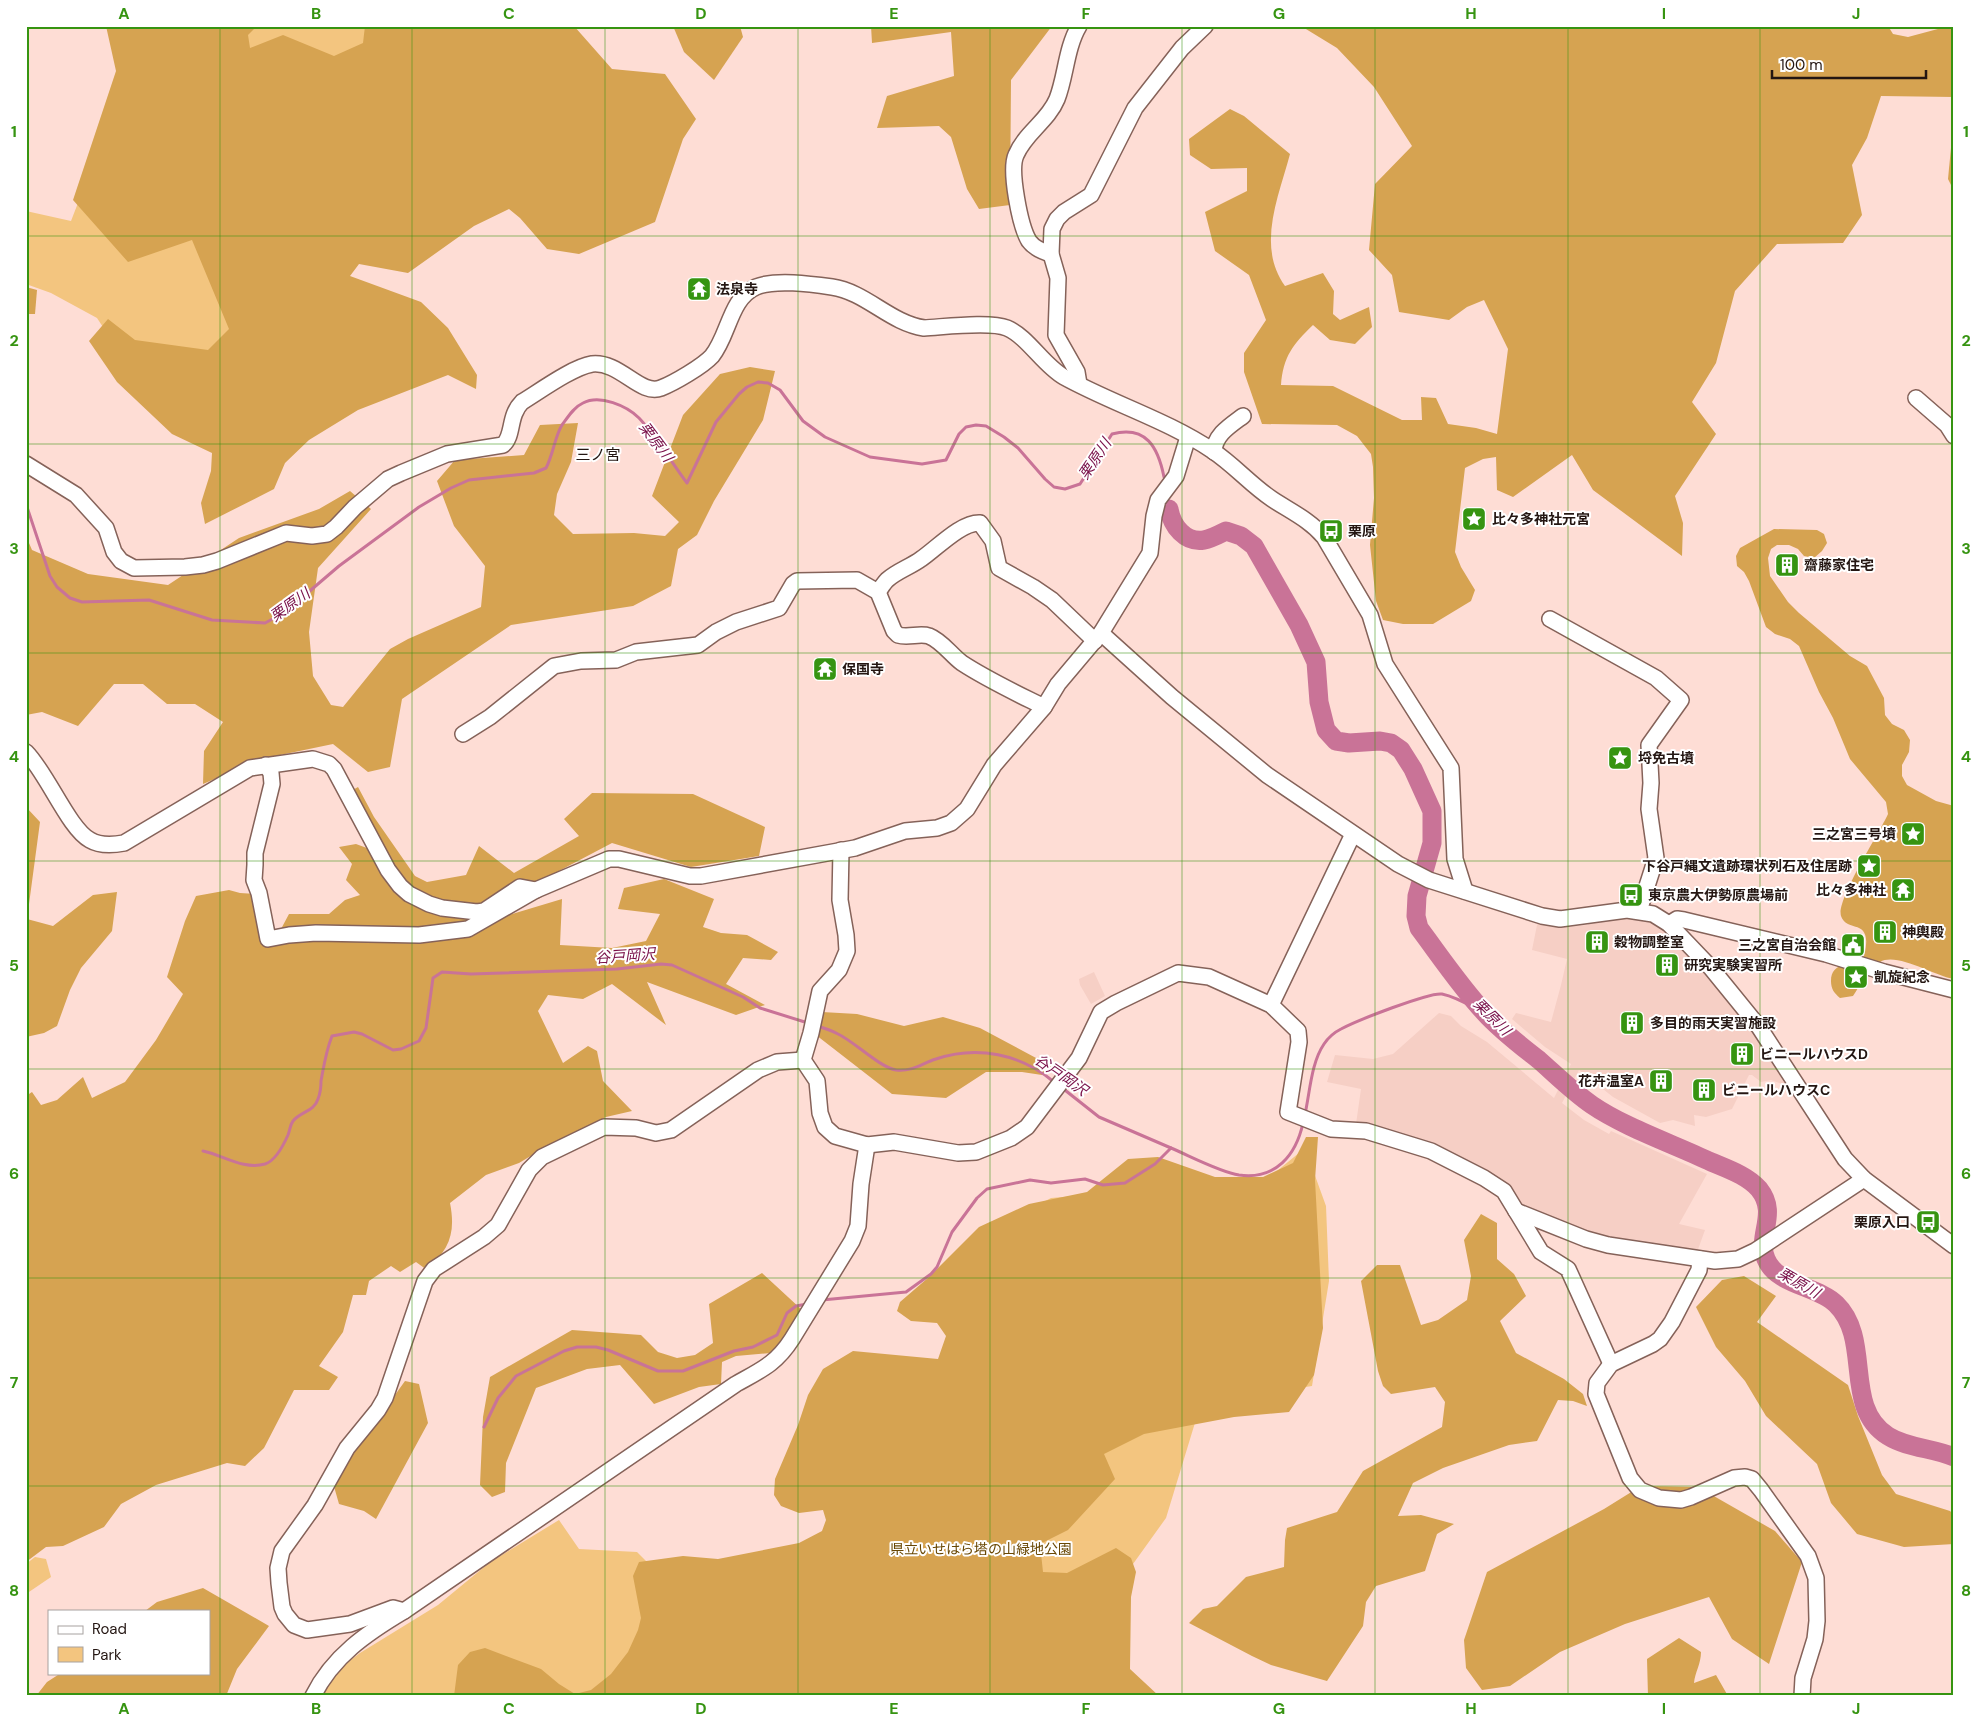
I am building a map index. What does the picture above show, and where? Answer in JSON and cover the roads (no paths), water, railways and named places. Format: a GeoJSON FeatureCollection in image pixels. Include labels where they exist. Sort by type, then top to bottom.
{"type":"FeatureCollection","features":[{"type":"Feature","properties":{"kind":"street"},"geometry":{"type":"LineString","coordinates":[[1052,254],[1042,252],[1029,241],[1022,221],[1014,184],[1015,157],[1023,142],[1053,107],[1079,26]]}},
{"type":"Feature","properties":{"kind":"street"},"geometry":{"type":"LineString","coordinates":[[1079,384],[1077,372],[1056,335],[1058,278],[1052,254],[1051,236],[1057,219],[1091,195],[1135,108],[1182,48],[1205,26]]}},
{"type":"Feature","properties":{"kind":"street"},"geometry":{"type":"LineString","coordinates":[[26,464],[76,495],[106,528],[114,552],[121,561],[134,568],[203,565],[286,533],[319,536],[327,534],[388,479],[447,454],[503,446],[509,435],[516,407],[580,367],[592,364],[616,368],[643,387],[660,389],[703,364],[711,357],[738,304],[745,295],[758,286],[777,283],[833,287],[848,291],[913,326],[924,328],[991,326],[1008,328],[1020,336],[1045,362],[1063,376],[1169,426],[1214,452],[1271,498],[1314,526],[1327,540],[1370,615],[1385,664],[1451,768],[1455,859],[1465,891]]}},
{"type":"Feature","properties":{"kind":"street"},"geometry":{"type":"LineString","coordinates":[[1916,398],[1947,425],[1954,436]]}},
{"type":"Feature","properties":{"kind":"street"},"geometry":{"type":"LineString","coordinates":[[1214,452],[1214,444],[1223,432],[1243,416]]}},
{"type":"Feature","properties":{"kind":"street"},"geometry":{"type":"LineString","coordinates":[[266,765],[271,773],[272,784],[255,853],[254,880],[268,939],[316,933],[419,934],[459,931],[474,927],[536,890],[609,859],[696,876],[780,863],[855,848],[905,831],[937,828],[951,823],[967,809],[994,765],[1044,707],[1058,684],[1098,637],[1150,553],[1154,516],[1158,500],[1176,476],[1188,437]]}},
{"type":"Feature","properties":{"kind":"street"},"geometry":{"type":"LineString","coordinates":[[26,452],[44,464],[46,476]]}},
{"type":"Feature","properties":{"kind":"street"},"geometry":{"type":"LineString","coordinates":[[878,592],[886,581],[921,560],[952,534],[974,522],[980,523],[993,541],[999,568],[1052,600],[1267,775],[1353,834],[1412,871],[1430,880],[1542,916],[1560,918],[1622,909],[1653,914],[1669,924],[1711,968],[1759,1027],[1845,1159],[1864,1178],[1954,1246]]}},
{"type":"Feature","properties":{"kind":"street"},"geometry":{"type":"LineString","coordinates":[[462,734],[490,717],[554,666],[581,661],[616,660],[636,652],[698,645],[716,632],[736,622],[779,608],[793,584],[798,581],[857,580],[878,592],[894,631],[898,635],[914,637],[927,635],[936,640],[961,662],[1044,707]]}},
{"type":"Feature","properties":{"kind":"street"},"geometry":{"type":"LineString","coordinates":[[1550,618],[1656,678],[1681,700],[1649,745],[1651,783],[1649,809],[1656,858],[1639,911]]}},
{"type":"Feature","properties":{"kind":"street"},"geometry":{"type":"LineString","coordinates":[[26,752],[39,768],[82,835],[90,840],[108,845],[124,843],[250,768],[313,759],[329,764],[334,769],[394,878],[409,894],[442,908],[477,912],[484,911],[520,887],[536,890]]}},
{"type":"Feature","properties":{"kind":"street"},"geometry":{"type":"LineString","coordinates":[[1271,1005],[1353,834]]}},
{"type":"Feature","properties":{"kind":"street"},"geometry":{"type":"LineString","coordinates":[[803,1060],[820,991],[839,970],[847,951],[840,900],[841,850]]}},
{"type":"Feature","properties":{"kind":"street"},"geometry":{"type":"LineString","coordinates":[[1669,924],[1678,919],[1684,920],[1826,954],[1884,972],[1954,990]]}},
{"type":"Feature","properties":{"kind":"street"},"geometry":{"type":"LineString","coordinates":[[803,1060],[817,1081],[820,1113],[828,1132],[842,1139],[867,1144],[894,1142],[958,1153],[976,1152],[1012,1138],[1027,1127],[1079,1058],[1101,1012],[1178,973],[1209,977],[1271,1005],[1298,1031],[1300,1035],[1288,1112],[1331,1129],[1366,1131],[1431,1152],[1484,1178],[1504,1191],[1518,1217],[1541,1252],[1568,1268],[1611,1364]]}},
{"type":"Feature","properties":{"kind":"street"},"geometry":{"type":"LineString","coordinates":[[404,1611],[393,1608],[350,1624],[307,1630],[294,1624],[285,1614],[282,1607],[278,1568],[279,1558],[287,1541],[315,1505],[347,1448],[378,1410],[385,1398],[425,1281],[434,1269],[484,1237],[498,1225],[529,1170],[542,1158],[604,1128],[636,1128],[656,1133],[671,1130],[758,1070],[777,1062],[803,1060]]}},
{"type":"Feature","properties":{"kind":"street"},"geometry":{"type":"LineString","coordinates":[[313,1696],[329,1669],[342,1655],[379,1626],[404,1611],[736,1384],[770,1365],[784,1351],[852,1241],[858,1226],[861,1184],[867,1144]]}},
{"type":"Feature","properties":{"kind":"street"},"geometry":{"type":"LineString","coordinates":[[1516,1211],[1586,1240],[1700,1259],[1726,1261],[1738,1259],[1755,1251],[1864,1178]]}},
{"type":"Feature","properties":{"kind":"street"},"geometry":{"type":"LineString","coordinates":[[1700,1259],[1700,1270],[1672,1322],[1660,1339],[1611,1364],[1597,1383],[1596,1394],[1630,1478],[1635,1485],[1649,1495],[1680,1500],[1690,1498],[1734,1478],[1745,1477],[1752,1479],[1808,1556],[1816,1578],[1817,1621],[1816,1633],[1802,1678],[1802,1696]]}},
{"type":"Feature","properties":{"kind":"waterway","name":"栗原川"},"geometry":{"type":"LineString","coordinates":[[26,504],[50,576],[57,587],[70,598],[82,602],[149,600],[212,620],[265,623],[284,613],[339,566],[419,507],[451,488],[469,480],[534,473],[546,468],[562,425],[577,407],[590,401],[597,400],[613,403],[628,409],[639,418],[652,433],[687,483],[716,422],[739,394],[747,387],[758,382],[768,383],[780,390],[803,421],[825,437],[870,457],[922,464],[946,460],[959,434],[966,427],[986,426],[1018,448],[1054,487],[1065,489],[1080,484],[1112,434],[1124,432],[1134,433],[1148,441],[1158,456],[1164,477]]}},
{"type":"Feature","properties":{"kind":"waterway","name":"栗原川"},"geometry":{"type":"LineString","coordinates":[[1169,509],[1176,527],[1191,539],[1207,539],[1226,531],[1241,536],[1254,546],[1299,625],[1316,662],[1319,702],[1326,730],[1336,741],[1349,743],[1380,741],[1391,743],[1401,750],[1413,769],[1432,811],[1432,843],[1417,896],[1416,916],[1419,928],[1467,992],[1503,1031],[1592,1105],[1634,1128],[1736,1172],[1754,1184],[1765,1198],[1767,1207],[1764,1241],[1766,1259],[1771,1268],[1788,1280],[1828,1298],[1836,1304],[1847,1319],[1857,1354],[1861,1391],[1866,1408],[1874,1423],[1895,1440],[1954,1457]]}},
{"type":"Feature","properties":{"kind":"waterway","name":"谷戸岡沢"},"geometry":{"type":"LineString","coordinates":[[203,1151],[241,1164],[257,1165],[269,1162],[282,1147],[293,1121],[314,1107],[319,1097],[332,1036],[354,1032],[362,1034],[393,1050],[401,1049],[419,1041],[426,1028],[433,978],[442,972],[471,974],[617,969],[661,964],[672,965],[743,997],[760,1008],[808,1023]]}},
{"type":"Feature","properties":{"kind":"waterway","name":"谷戸岡沢"},"geometry":{"type":"LineString","coordinates":[[1305,1114],[1316,1060],[1326,1042],[1339,1030],[1392,1008],[1442,994],[1453,997],[1484,1013]]}},
{"type":"Feature","properties":{"kind":"waterway","name":"谷戸岡沢"},"geometry":{"type":"LineString","coordinates":[[816,1026],[838,1034],[882,1064],[896,1070],[912,1068],[951,1055],[983,1053],[1013,1059],[1041,1072],[1054,1082]]}},
{"type":"Feature","properties":{"kind":"waterway","name":"谷戸岡沢"},"geometry":{"type":"LineString","coordinates":[[1061,1087],[1099,1117],[1171,1148]]}},
{"type":"Feature","properties":{"kind":"waterway"},"geometry":{"type":"LineString","coordinates":[[822,1300],[906,1292],[931,1274],[937,1267],[952,1232],[977,1198],[987,1189],[1030,1180],[1051,1183],[1085,1179],[1103,1185],[1125,1183],[1155,1164],[1171,1148],[1231,1173],[1252,1176],[1274,1169],[1282,1163],[1295,1145],[1303,1123]]}},
{"type":"Feature","properties":{"kind":"waterway"},"geometry":{"type":"LineString","coordinates":[[484,1427],[498,1398],[516,1376],[564,1351],[577,1347],[596,1347],[608,1350],[658,1371],[683,1371],[734,1351],[753,1347],[777,1335],[787,1313],[796,1306],[807,1304]]}},
{"type":"Feature","properties":{"kind":"place","name":"法泉寺"},"geometry":{"type":"Point","coordinates":[699,289]}},
{"type":"Feature","properties":{"kind":"place","name":"比々多神社元宮"},"geometry":{"type":"Point","coordinates":[1474,519]}},
{"type":"Feature","properties":{"kind":"place","name":"栗原"},"geometry":{"type":"Point","coordinates":[1331,531]}},
{"type":"Feature","properties":{"kind":"place","name":"齋藤家住宅"},"geometry":{"type":"Point","coordinates":[1787,565]}},
{"type":"Feature","properties":{"kind":"place","name":"保国寺"},"geometry":{"type":"Point","coordinates":[825,669]}},
{"type":"Feature","properties":{"kind":"place","name":"埒免古墳"},"geometry":{"type":"Point","coordinates":[1620,758]}},
{"type":"Feature","properties":{"kind":"place","name":"三之宮三号墳"},"geometry":{"type":"Point","coordinates":[1913,834]}},
{"type":"Feature","properties":{"kind":"place","name":"下谷戸縄文遺跡環状列石及住居跡"},"geometry":{"type":"Point","coordinates":[1869,866]}},
{"type":"Feature","properties":{"kind":"place","name":"比々多神社"},"geometry":{"type":"Point","coordinates":[1903,890]}},
{"type":"Feature","properties":{"kind":"place","name":"東京農大伊勢原農場前"},"geometry":{"type":"Point","coordinates":[1631,895]}},
{"type":"Feature","properties":{"kind":"place","name":"神輿殿"},"geometry":{"type":"Point","coordinates":[1885,932]}},
{"type":"Feature","properties":{"kind":"place","name":"穀物調整室"},"geometry":{"type":"Point","coordinates":[1597,942]}},
{"type":"Feature","properties":{"kind":"place","name":"三之宮自治会館"},"geometry":{"type":"Point","coordinates":[1853,945]}},
{"type":"Feature","properties":{"kind":"place","name":"研究実験実習所"},"geometry":{"type":"Point","coordinates":[1667,965]}},
{"type":"Feature","properties":{"kind":"place","name":"凱旋紀念"},"geometry":{"type":"Point","coordinates":[1856,977]}},
{"type":"Feature","properties":{"kind":"place","name":"多目的雨天実習施設"},"geometry":{"type":"Point","coordinates":[1632,1023]}},
{"type":"Feature","properties":{"kind":"place","name":"ビニールハウスD"},"geometry":{"type":"Point","coordinates":[1742,1054]}},
{"type":"Feature","properties":{"kind":"place","name":"花卉温室A"},"geometry":{"type":"Point","coordinates":[1661,1081]}},
{"type":"Feature","properties":{"kind":"place","name":"ビニールハウスC"},"geometry":{"type":"Point","coordinates":[1704,1090]}},
{"type":"Feature","properties":{"kind":"place","name":"栗原入口"},"geometry":{"type":"Point","coordinates":[1928,1222]}},
{"type":"Feature","properties":{"kind":"district","name":"三ノ宮"},"geometry":{"type":"Point","coordinates":[598,455]}},
{"type":"Feature","properties":{"kind":"park label","name":"県立いせはら塔の山緑地公園"},"geometry":{"type":"Point","coordinates":[981,1549]}}]}
